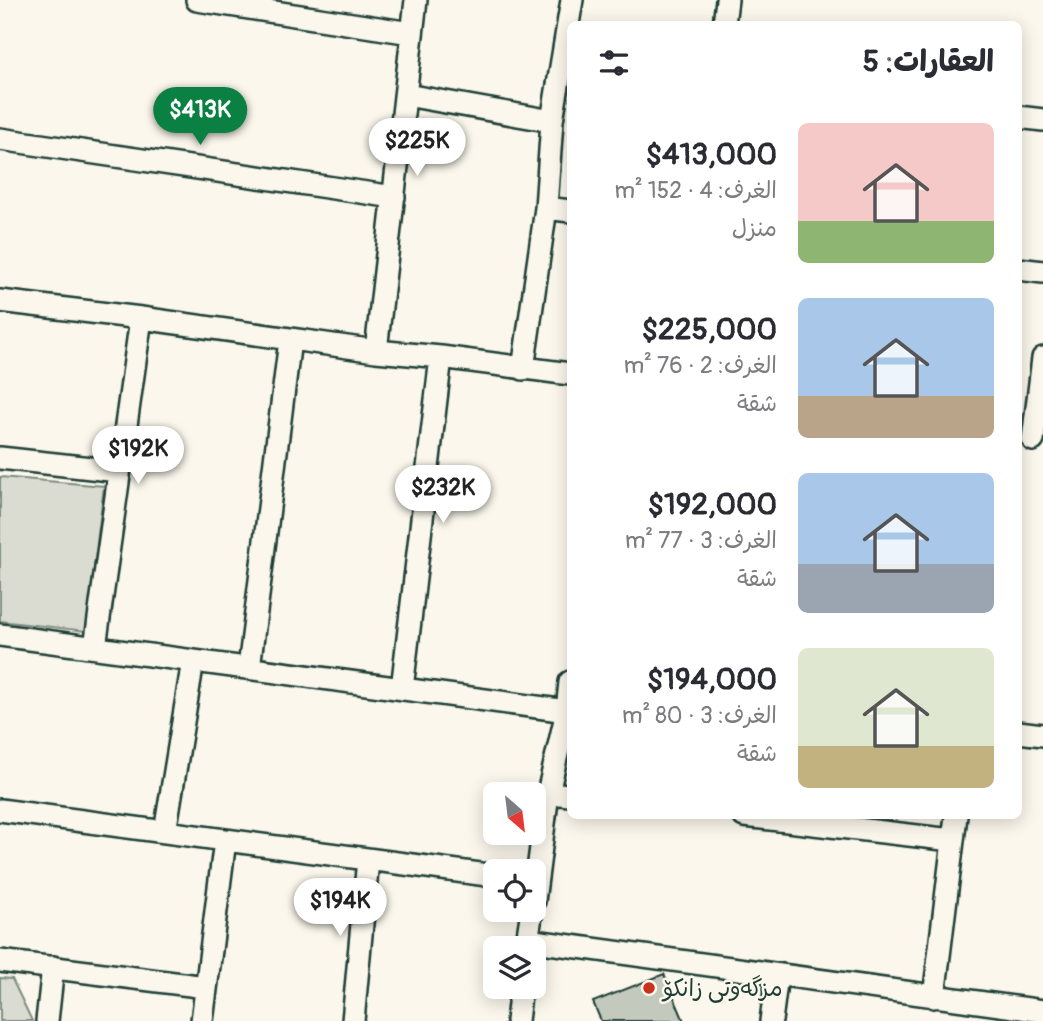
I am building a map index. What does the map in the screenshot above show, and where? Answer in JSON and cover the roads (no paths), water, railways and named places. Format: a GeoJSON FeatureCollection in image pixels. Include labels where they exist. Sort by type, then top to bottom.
{"type":"FeatureCollection","features":[{"type":"Feature","properties":{"kind":"street"},"geometry":{"type":"LineString","coordinates":[[197,0],[255,4],[411,33]]}},
{"type":"Feature","properties":{"kind":"street"},"geometry":{"type":"LineString","coordinates":[[376,351],[416,0]]}},
{"type":"Feature","properties":{"kind":"street"},"geometry":{"type":"LineString","coordinates":[[570,21],[572,0]]}},
{"type":"Feature","properties":{"kind":"street"},"geometry":{"type":"LineString","coordinates":[[724,21],[727,0]]}},
{"type":"Feature","properties":{"kind":"street"},"geometry":{"type":"LineString","coordinates":[[523,369],[546,208],[552,121],[567,55]]}},
{"type":"Feature","properties":{"kind":"street"},"geometry":{"type":"LineString","coordinates":[[406,95],[552,121]]}},
{"type":"Feature","properties":{"kind":"street"},"geometry":{"type":"LineString","coordinates":[[1022,117],[1043,120]]}},
{"type":"Feature","properties":{"kind":"street"},"geometry":{"type":"LineString","coordinates":[[0,139],[394,197]]}},
{"type":"Feature","properties":{"kind":"street"},"geometry":{"type":"LineString","coordinates":[[546,208],[567,211]]}},
{"type":"Feature","properties":{"kind":"street"},"geometry":{"type":"LineString","coordinates":[[1022,269],[1043,272]]}},
{"type":"Feature","properties":{"kind":"street"},"geometry":{"type":"LineString","coordinates":[[0,301],[567,374]]}},
{"type":"Feature","properties":{"kind":"street"},"geometry":{"type":"LineString","coordinates":[[95,647],[141,318]]}},
{"type":"Feature","properties":{"kind":"street"},"geometry":{"type":"LineString","coordinates":[[249,668],[290,340]]}},
{"type":"Feature","properties":{"kind":"street"},"geometry":{"type":"LineString","coordinates":[[402,689],[441,357]]}},
{"type":"Feature","properties":{"kind":"street"},"geometry":{"type":"LineString","coordinates":[[1031,440],[1043,358]]}},
{"type":"Feature","properties":{"kind":"street"},"geometry":{"type":"LineString","coordinates":[[0,458],[119,471]]}},
{"type":"Feature","properties":{"kind":"street"},"geometry":{"type":"LineString","coordinates":[[0,635],[567,711],[548,793],[539,859]]}},
{"type":"Feature","properties":{"kind":"street"},"geometry":{"type":"LineString","coordinates":[[165,832],[193,661]]}},
{"type":"Feature","properties":{"kind":"street"},"geometry":{"type":"LineString","coordinates":[[1022,732],[1043,734]]}},
{"type":"Feature","properties":{"kind":"street"},"geometry":{"type":"LineString","coordinates":[[548,793],[567,795]]}},
{"type":"Feature","properties":{"kind":"street"},"geometry":{"type":"LineString","coordinates":[[0,810],[483,874]]}},
{"type":"Feature","properties":{"kind":"street"},"geometry":{"type":"LineString","coordinates":[[770,819],[952,840]]}},
{"type":"Feature","properties":{"kind":"street"},"geometry":{"type":"LineString","coordinates":[[934,997],[956,819]]}},
{"type":"Feature","properties":{"kind":"street"},"geometry":{"type":"LineString","coordinates":[[202,1021],[225,840]]}},
{"type":"Feature","properties":{"kind":"street"},"geometry":{"type":"LineString","coordinates":[[353,1021],[368,859]]}},
{"type":"Feature","properties":{"kind":"street"},"geometry":{"type":"LineString","coordinates":[[546,946],[934,997],[959,1011],[1043,1011]]}},
{"type":"Feature","properties":{"kind":"street"},"geometry":{"type":"LineString","coordinates":[[0,961],[206,987]]}},
{"type":"Feature","properties":{"kind":"street"},"geometry":{"type":"LineString","coordinates":[[47,1021],[53,967]]}},
{"type":"Feature","properties":{"kind":"street"},"geometry":{"type":"LineString","coordinates":[[771,1021],[777,975]]}},
{"type":"Feature","properties":{"kind":"street"},"geometry":{"type":"LineString","coordinates":[[517,1021],[520,999]]}},
{"type":"Feature","properties":{"kind":"place","name":"مزگەوتی زانکۆ"},"geometry":{"type":"Point","coordinates":[649,988]}}]}
